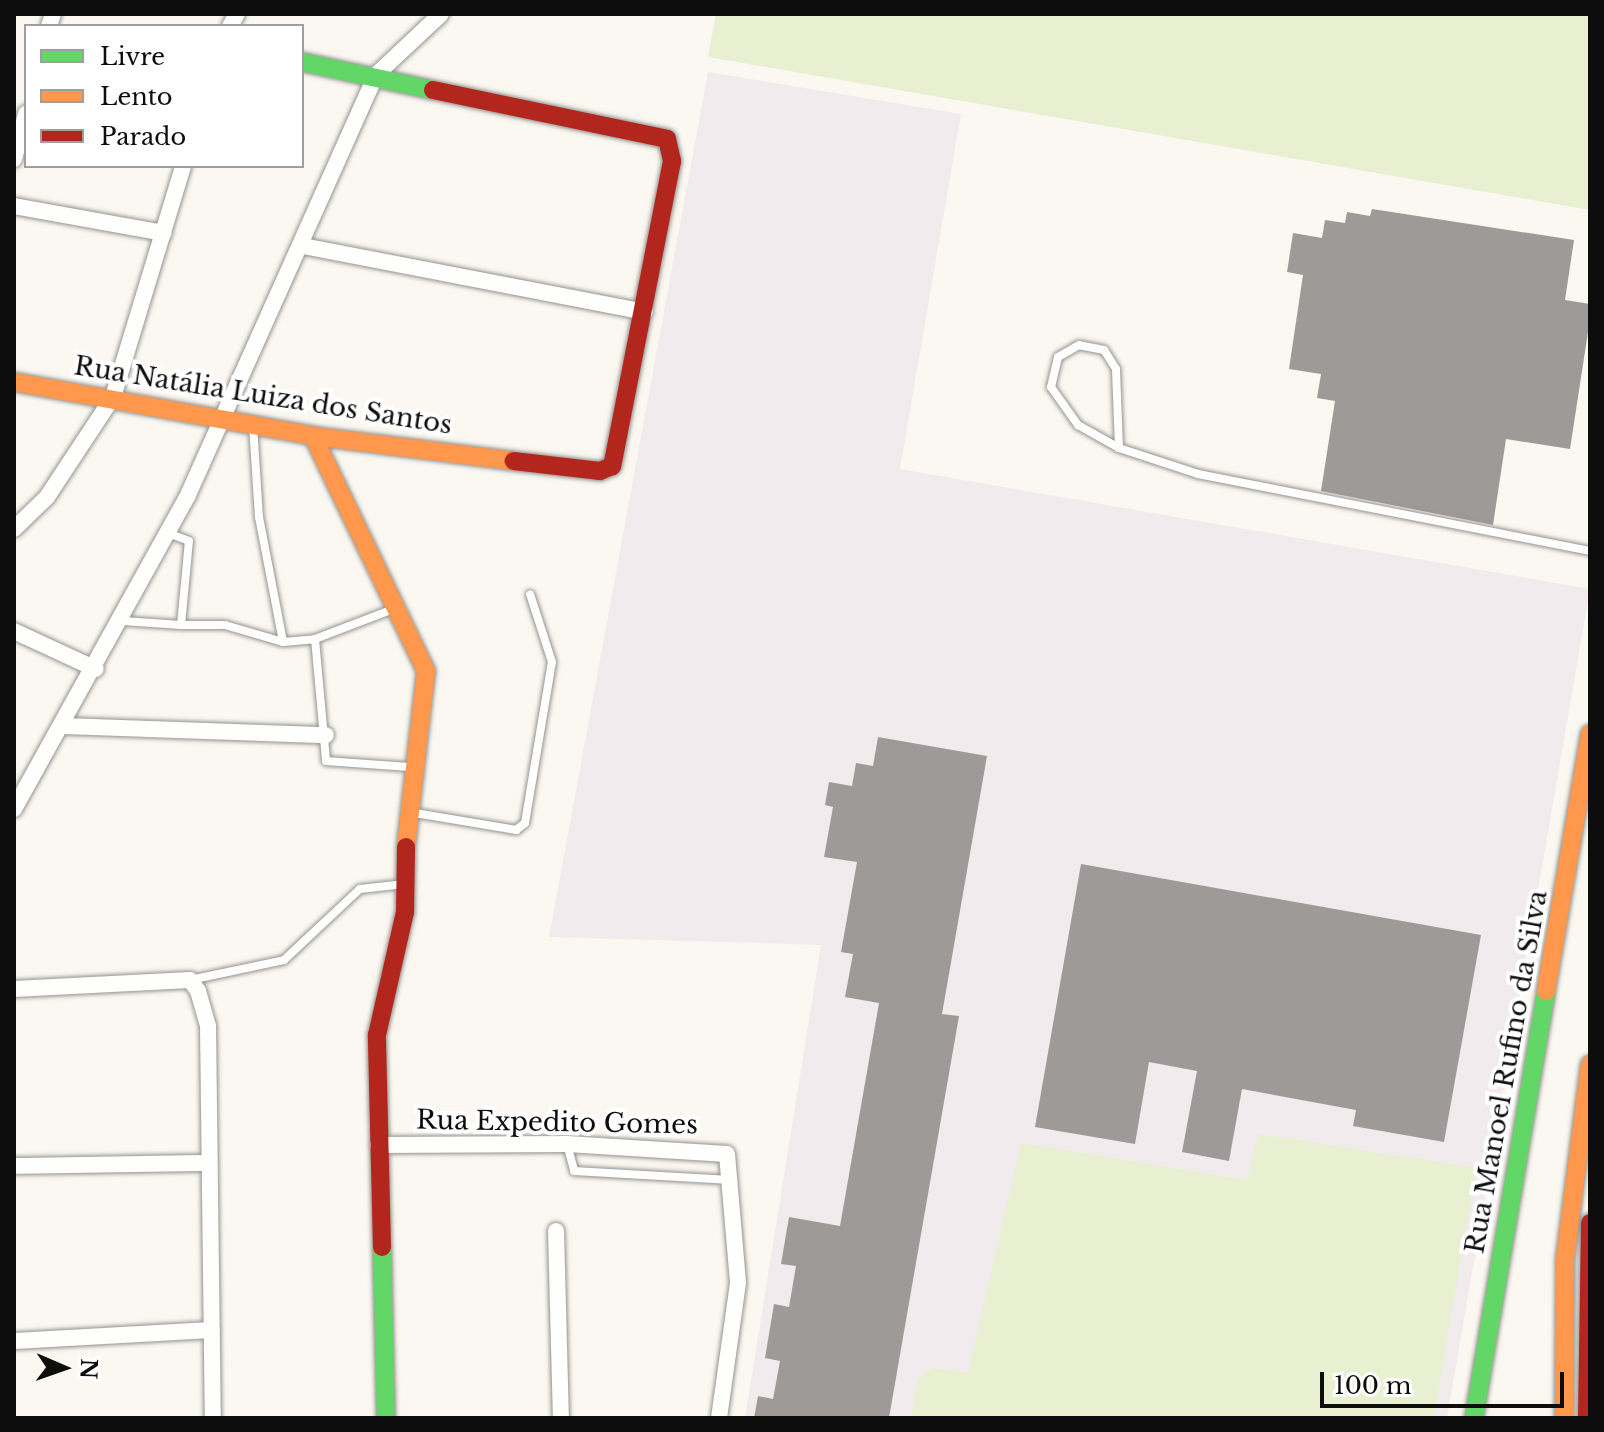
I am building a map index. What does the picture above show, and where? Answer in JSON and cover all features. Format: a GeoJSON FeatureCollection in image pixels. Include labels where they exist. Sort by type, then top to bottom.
{"type":"FeatureCollection","features":[{"type":"Feature","properties":{"kind":"main road"},"geometry":{"type":"LineString","coordinates":[[304,62],[643,130],[667,139],[672,161],[645,312]]}},
{"type":"Feature","properties":{"kind":"main road","name":"Rua Natália Luiza dos Santos"},"geometry":{"type":"LineString","coordinates":[[14,382],[113,397],[313,436],[600,471],[620,450],[645,312]]}},
{"type":"Feature","properties":{"kind":"main road"},"geometry":{"type":"LineString","coordinates":[[313,436],[398,607],[426,671],[406,812],[406,883],[401,942],[379,1013],[378,1145],[386,1418]]}},
{"type":"Feature","properties":{"kind":"main road","name":"Rua Manoel Rufino da Silva"},"geometry":{"type":"LineString","coordinates":[[1474,1418],[1590,734]]}},
{"type":"Feature","properties":{"kind":"main road"},"geometry":{"type":"LineString","coordinates":[[1564,1418],[1565,1259],[1590,1065]]}},
{"type":"Feature","properties":{"kind":"main road"},"geometry":{"type":"LineString","coordinates":[[1587,1418],[1590,1223]]}},
{"type":"Feature","properties":{"kind":"street"},"geometry":{"type":"LineString","coordinates":[[14,809],[65,726],[123,621],[224,419],[376,75],[441,14]]}},
{"type":"Feature","properties":{"kind":"street"},"geometry":{"type":"LineString","coordinates":[[14,159],[24,122]]}},
{"type":"Feature","properties":{"kind":"street"},"geometry":{"type":"LineString","coordinates":[[14,529],[47,497],[113,397],[182,168]]}},
{"type":"Feature","properties":{"kind":"street"},"geometry":{"type":"LineString","coordinates":[[14,206],[164,233]]}},
{"type":"Feature","properties":{"kind":"street"},"geometry":{"type":"LineString","coordinates":[[303,246],[645,312]]}},
{"type":"Feature","properties":{"kind":"street"},"geometry":{"type":"LineString","coordinates":[[14,631],[96,669]]}},
{"type":"Feature","properties":{"kind":"street"},"geometry":{"type":"LineString","coordinates":[[65,726],[326,735]]}},
{"type":"Feature","properties":{"kind":"street"},"geometry":{"type":"LineString","coordinates":[[14,989],[190,980],[208,1026],[213,1418]]}},
{"type":"Feature","properties":{"kind":"street","name":"Rua Expedito Gomes"},"geometry":{"type":"LineString","coordinates":[[378,1145],[567,1144],[714,1149],[730,1161],[732,1180]]}},
{"type":"Feature","properties":{"kind":"street"},"geometry":{"type":"LineString","coordinates":[[14,1166],[209,1163]]}},
{"type":"Feature","properties":{"kind":"street"},"geometry":{"type":"LineString","coordinates":[[719,1418],[738,1283],[732,1180]]}},
{"type":"Feature","properties":{"kind":"street"},"geometry":{"type":"LineString","coordinates":[[556,1231],[561,1418]]}},
{"type":"Feature","properties":{"kind":"street"},"geometry":{"type":"LineString","coordinates":[[14,1341],[212,1330]]}},
{"type":"Feature","properties":{"kind":"lane"},"geometry":{"type":"LineString","coordinates":[[1119,448],[1116,369],[1104,350],[1079,345],[1058,357],[1051,387],[1078,425],[1119,448],[1211,477],[1590,551]]}},
{"type":"Feature","properties":{"kind":"lane"},"geometry":{"type":"LineString","coordinates":[[253,425],[259,517],[283,642]]}},
{"type":"Feature","properties":{"kind":"lane"},"geometry":{"type":"LineString","coordinates":[[167,533],[189,541],[181,625]]}},
{"type":"Feature","properties":{"kind":"lane"},"geometry":{"type":"LineString","coordinates":[[406,812],[516,830],[528,817],[552,662],[530,594]]}},
{"type":"Feature","properties":{"kind":"lane"},"geometry":{"type":"LineString","coordinates":[[123,621],[225,625],[283,642],[315,639],[398,607]]}},
{"type":"Feature","properties":{"kind":"lane"},"geometry":{"type":"LineString","coordinates":[[315,639],[328,762],[414,768]]}},
{"type":"Feature","properties":{"kind":"lane"},"geometry":{"type":"LineString","coordinates":[[190,980],[284,960],[354,893],[406,883]]}},
{"type":"Feature","properties":{"kind":"lane"},"geometry":{"type":"LineString","coordinates":[[567,1144],[574,1171],[732,1180]]}},
{"type":"Feature","properties":{"kind":"shaded area"},"geometry":{"type":"Polygon","coordinates":[[[708,72],[961,114],[900,469],[1590,589],[1447,1418],[745,1418],[821,945],[549,937],[708,72]]]}},
{"type":"Feature","properties":{"kind":"green space"},"geometry":{"type":"Polygon","coordinates":[[[716,14],[1590,14],[1590,210],[708,57],[716,14]]]}},
{"type":"Feature","properties":{"kind":"green space"},"geometry":{"type":"Polygon","coordinates":[[[1259,1134],[1476,1168],[1434,1418],[911,1418],[919,1378],[932,1368],[968,1373],[1021,1143],[1247,1180],[1259,1134]]]}},
{"type":"Feature","properties":{"kind":"building"},"geometry":{"type":"Polygon","coordinates":[[[1372,209],[1574,240],[1565,300],[1590,304],[1590,319],[1570,449],[1506,439],[1493,525],[1321,491],[1335,401],[1317,398],[1321,374],[1289,369],[1303,275],[1287,272],[1293,233],[1322,238],[1325,220],[1345,223],[1347,212],[1370,216],[1372,209]]]}},
{"type":"Feature","properties":{"kind":"building"},"geometry":{"type":"Polygon","coordinates":[[[878,737],[987,756],[942,1014],[959,1016],[889,1418],[754,1418],[758,1396],[773,1399],[780,1361],[765,1358],[774,1304],[789,1307],[796,1266],[781,1264],[789,1217],[840,1226],[879,1003],[845,997],[853,954],[841,952],[857,862],[824,857],[833,807],[825,805],[829,782],[852,786],[856,763],[873,766],[878,737]]]}},
{"type":"Feature","properties":{"kind":"building"},"geometry":{"type":"Polygon","coordinates":[[[1081,864],[1481,935],[1444,1142],[1353,1126],[1356,1110],[1242,1089],[1229,1161],[1182,1152],[1197,1071],[1149,1062],[1135,1144],[1035,1127],[1081,864]]]}},
{"type":"Feature","properties":{"kind":"traffic: fast"},"geometry":{"type":"LineString","coordinates":[[304,62],[433,90]]}},
{"type":"Feature","properties":{"kind":"traffic: fast"},"geometry":{"type":"LineString","coordinates":[[1474,1418],[1546,991]]}},
{"type":"Feature","properties":{"kind":"traffic: fast"},"geometry":{"type":"LineString","coordinates":[[382,1247],[386,1418]]}},
{"type":"Feature","properties":{"kind":"traffic: slow"},"geometry":{"type":"LineString","coordinates":[[14,382],[313,436],[514,461]]}},
{"type":"Feature","properties":{"kind":"traffic: slow"},"geometry":{"type":"LineString","coordinates":[[313,436],[426,671],[406,847]]}},
{"type":"Feature","properties":{"kind":"traffic: slow"},"geometry":{"type":"LineString","coordinates":[[1546,991],[1590,734]]}},
{"type":"Feature","properties":{"kind":"traffic: slow"},"geometry":{"type":"LineString","coordinates":[[1564,1418],[1565,1259],[1590,1065]]}},
{"type":"Feature","properties":{"kind":"traffic: jam"},"geometry":{"type":"LineString","coordinates":[[433,90],[667,139],[672,161],[612,466],[600,471],[514,461]]}},
{"type":"Feature","properties":{"kind":"traffic: jam"},"geometry":{"type":"LineString","coordinates":[[382,1247],[377,1035],[405,912],[406,847]]}},
{"type":"Feature","properties":{"kind":"traffic: jam"},"geometry":{"type":"LineString","coordinates":[[1587,1418],[1590,1223]]}}]}
